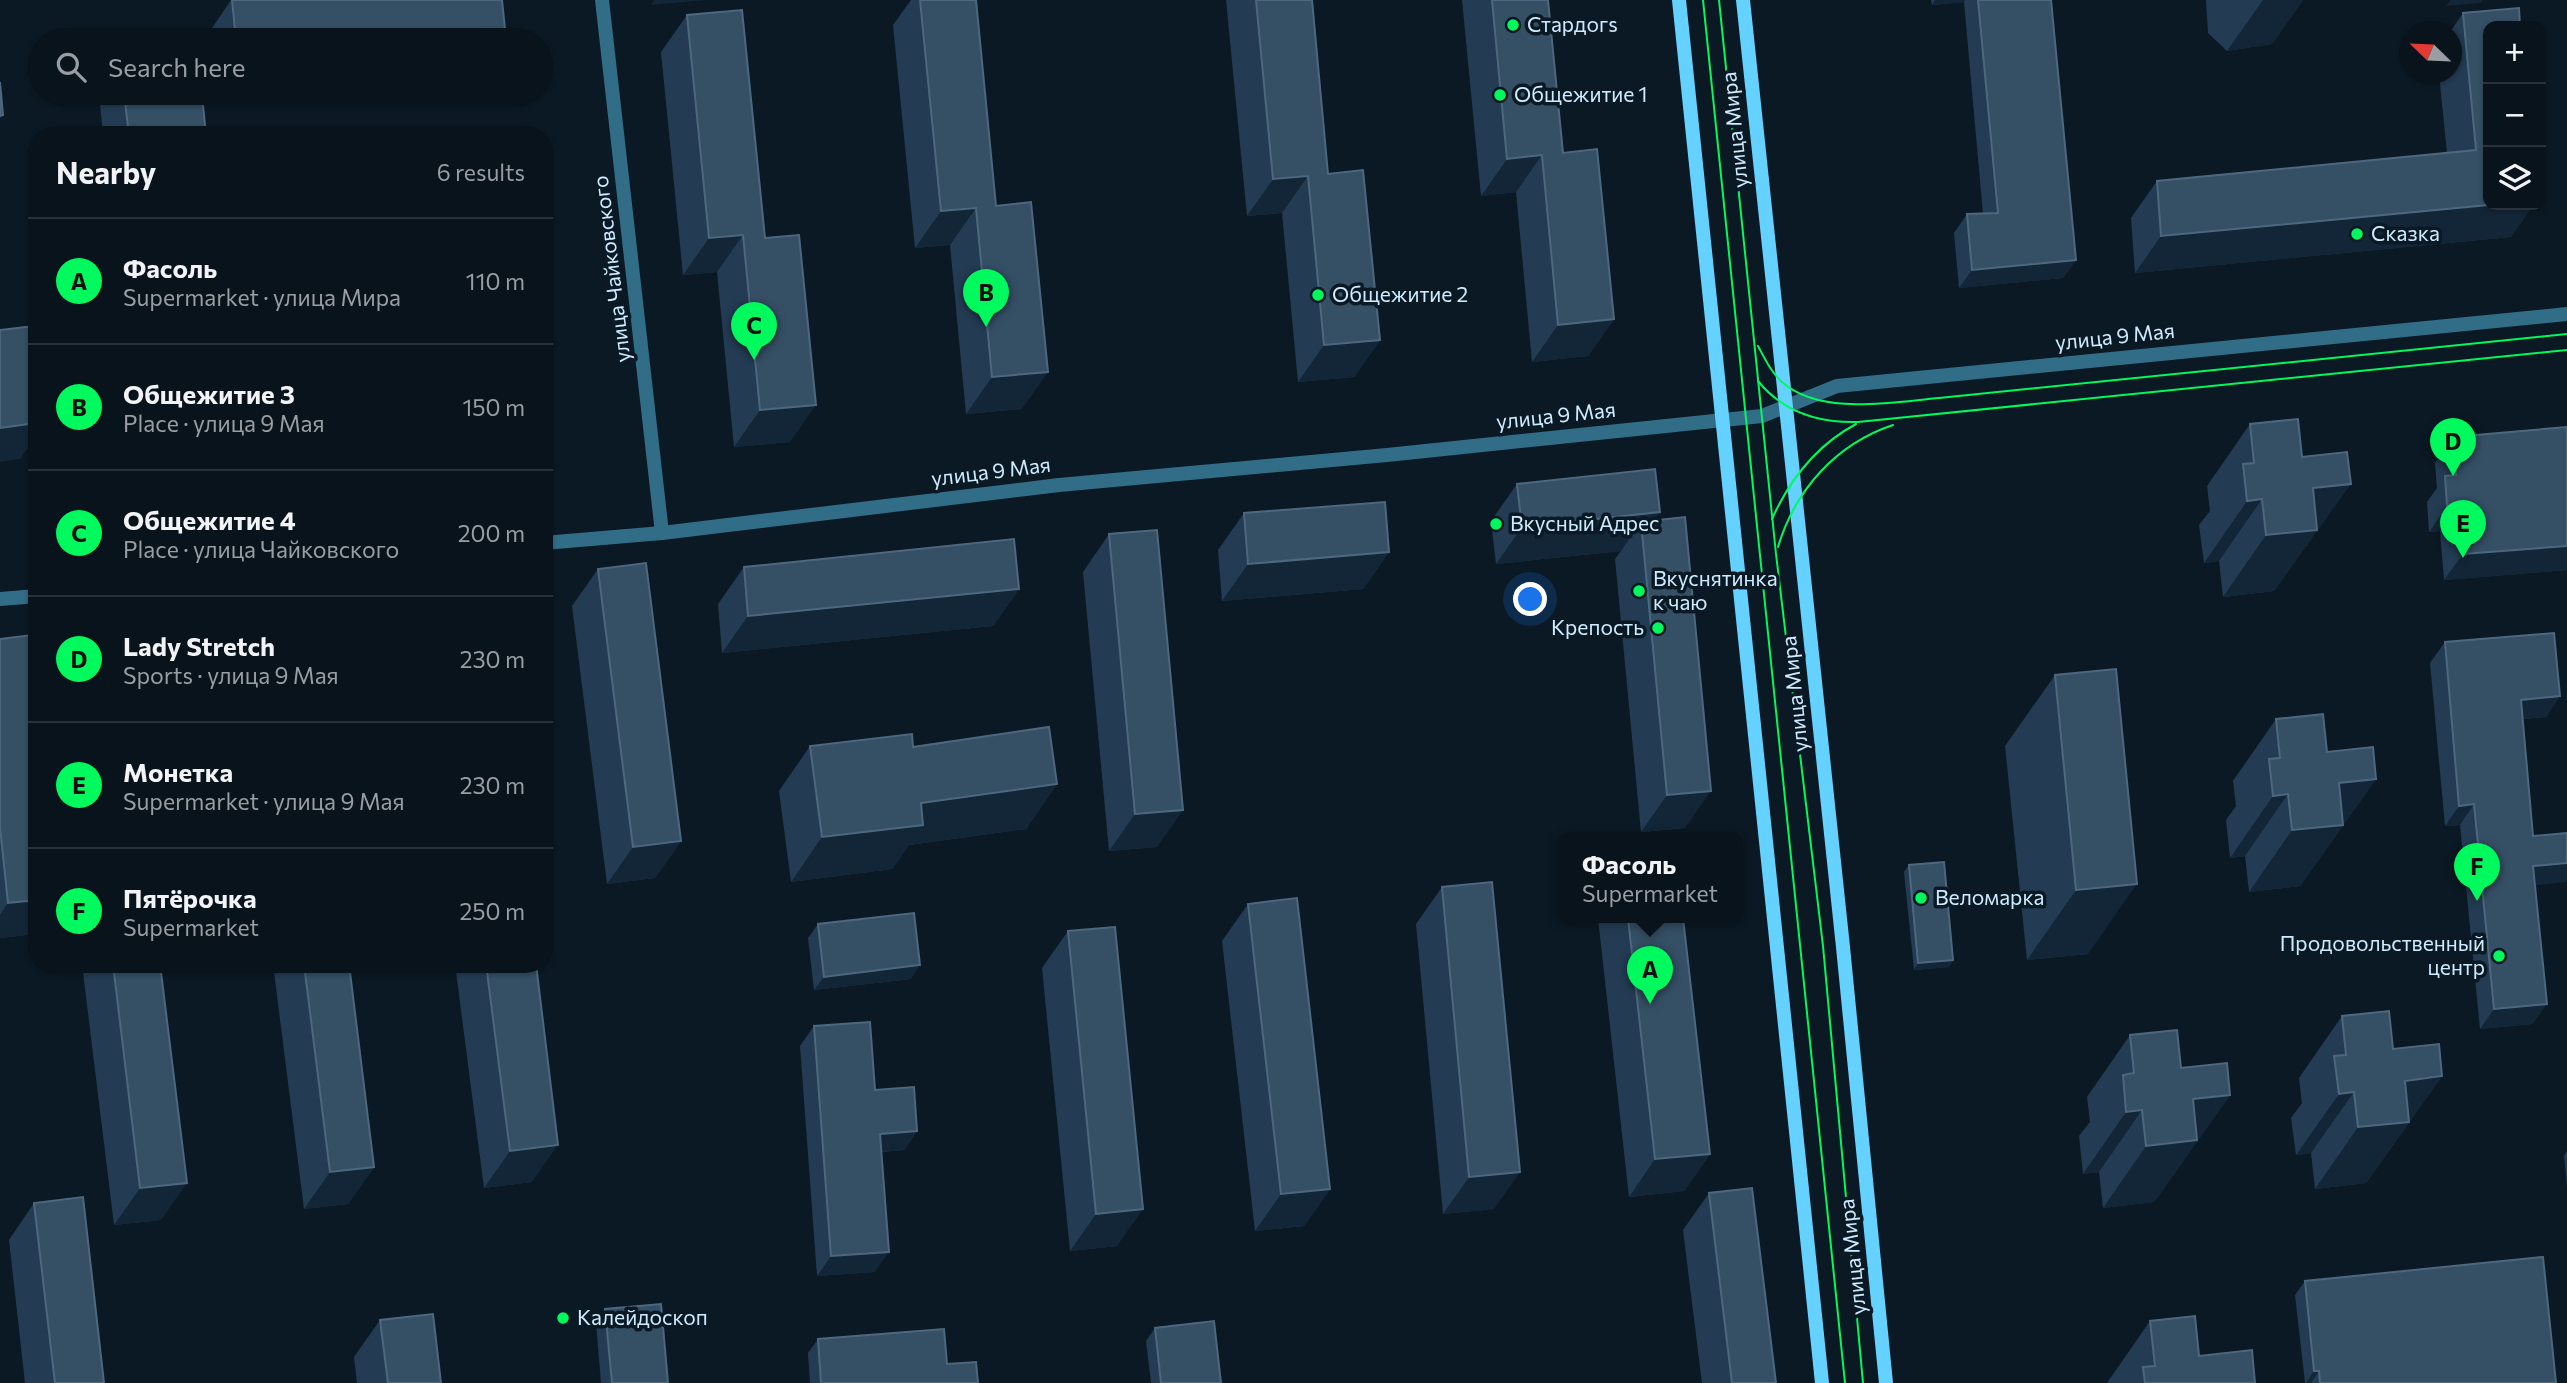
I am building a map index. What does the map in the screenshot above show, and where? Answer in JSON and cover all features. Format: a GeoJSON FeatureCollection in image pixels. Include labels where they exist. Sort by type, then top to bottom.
{"type":"FeatureCollection","features":[{"type":"Feature","properties":{"kind":"main road","name":"улица Мира"},"geometry":{"type":"LineString","coordinates":[[1679,0],[1822,1383]]}},
{"type":"Feature","properties":{"kind":"main road","name":"улица Мира"},"geometry":{"type":"LineString","coordinates":[[1743,0],[1886,1383]]}},
{"type":"Feature","properties":{"kind":"street","name":"улица Чайковского"},"geometry":{"type":"LineString","coordinates":[[602,0],[662,533]]}},
{"type":"Feature","properties":{"kind":"street","name":"улица 9 Мая"},"geometry":{"type":"LineString","coordinates":[[553,542],[662,533],[1059,485],[1762,416],[1837,386],[2567,314]]}},
{"type":"Feature","properties":{"kind":"street"},"geometry":{"type":"LineString","coordinates":[[0,599],[28,597]]}},
{"type":"Feature","properties":{"kind":"building"},"geometry":{"type":"Polygon","coordinates":[[[232,0],[502,0],[505,28],[235,28],[232,0]]]}},
{"type":"Feature","properties":{"kind":"building"},"geometry":{"type":"Polygon","coordinates":[[[920,0],[976,0],[996,206],[1031,202],[1048,372],[992,377],[976,208],[941,211],[920,0]]]}},
{"type":"Feature","properties":{"kind":"building"},"geometry":{"type":"Polygon","coordinates":[[[1256,0],[1312,0],[1328,174],[1363,170],[1380,340],[1324,345],[1308,176],[1273,179],[1256,0]]]}},
{"type":"Feature","properties":{"kind":"building"},"geometry":{"type":"Polygon","coordinates":[[[1492,0],[1548,0],[1563,153],[1597,149],[1614,319],[1558,325],[1542,155],[1507,159],[1492,0]]]}},
{"type":"Feature","properties":{"kind":"building"},"geometry":{"type":"Polygon","coordinates":[[[1978,0],[2051,0],[2076,260],[1972,270],[1967,214],[1998,213],[1978,0]]]}},
{"type":"Feature","properties":{"kind":"building"},"geometry":{"type":"Polygon","coordinates":[[[2519,8],[2520,21],[2483,21],[2483,205],[2161,236],[2157,181],[2476,150],[2463,13],[2519,8]]]}},
{"type":"Feature","properties":{"kind":"building"},"geometry":{"type":"Polygon","coordinates":[[[742,10],[765,238],[799,235],[816,405],[760,410],[743,235],[709,238],[687,15],[742,10]]]}},
{"type":"Feature","properties":{"kind":"building"},"geometry":{"type":"Polygon","coordinates":[[[0,82],[3,115],[0,116],[0,82]]]}},
{"type":"Feature","properties":{"kind":"building"},"geometry":{"type":"Polygon","coordinates":[[[125,105],[203,105],[205,126],[128,126],[125,105]]]}},
{"type":"Feature","properties":{"kind":"building"},"geometry":{"type":"Polygon","coordinates":[[[28,327],[28,424],[0,428],[0,330],[28,327]]]}},
{"type":"Feature","properties":{"kind":"building"},"geometry":{"type":"Polygon","coordinates":[[[2298,419],[2302,457],[2347,452],[2351,484],[2313,488],[2317,530],[2266,535],[2262,499],[2247,501],[2243,464],[2254,463],[2250,424],[2298,419]]]}},
{"type":"Feature","properties":{"kind":"building"},"geometry":{"type":"Polygon","coordinates":[[[2567,427],[2567,546],[2463,554],[2458,505],[2447,506],[2445,476],[2456,475],[2453,437],[2567,427]]]}},
{"type":"Feature","properties":{"kind":"building"},"geometry":{"type":"Polygon","coordinates":[[[1655,469],[1660,512],[1522,527],[1517,484],[1655,469]]]}},
{"type":"Feature","properties":{"kind":"building"},"geometry":{"type":"Polygon","coordinates":[[[1385,502],[1389,552],[1248,564],[1244,513],[1385,502]]]}},
{"type":"Feature","properties":{"kind":"building"},"geometry":{"type":"Polygon","coordinates":[[[1685,517],[1711,791],[1667,795],[1641,522],[1685,517]]]}},
{"type":"Feature","properties":{"kind":"building"},"geometry":{"type":"Polygon","coordinates":[[[1157,530],[1183,810],[1135,814],[1109,534],[1157,530]]]}},
{"type":"Feature","properties":{"kind":"building"},"geometry":{"type":"Polygon","coordinates":[[[1014,539],[1019,589],[748,616],[744,567],[1014,539]]]}},
{"type":"Feature","properties":{"kind":"building"},"geometry":{"type":"Polygon","coordinates":[[[646,563],[681,841],[633,847],[598,569],[646,563]]]}},
{"type":"Feature","properties":{"kind":"building"},"geometry":{"type":"Polygon","coordinates":[[[2554,633],[2560,696],[2521,700],[2533,836],[2567,833],[2567,863],[2533,866],[2547,1004],[2494,1009],[2474,804],[2459,806],[2445,642],[2554,633]]]}},
{"type":"Feature","properties":{"kind":"building"},"geometry":{"type":"Polygon","coordinates":[[[28,636],[28,901],[8,903],[0,827],[0,639],[28,636]]]}},
{"type":"Feature","properties":{"kind":"building"},"geometry":{"type":"Polygon","coordinates":[[[2116,669],[2137,884],[2076,890],[2055,675],[2116,669]]]}},
{"type":"Feature","properties":{"kind":"building"},"geometry":{"type":"Polygon","coordinates":[[[2323,714],[2327,752],[2373,747],[2376,779],[2339,783],[2343,825],[2292,830],[2288,794],[2273,796],[2269,759],[2280,758],[2276,719],[2323,714]]]}},
{"type":"Feature","properties":{"kind":"building"},"geometry":{"type":"Polygon","coordinates":[[[1049,727],[1057,784],[921,803],[923,825],[822,837],[810,746],[912,734],[913,747],[1049,727]]]}},
{"type":"Feature","properties":{"kind":"building"},"geometry":{"type":"Polygon","coordinates":[[[1944,862],[1953,960],[1918,963],[1909,865],[1944,862]]]}},
{"type":"Feature","properties":{"kind":"building"},"geometry":{"type":"Polygon","coordinates":[[[1492,882],[1520,1172],[1469,1177],[1442,887],[1492,882]]]}},
{"type":"Feature","properties":{"kind":"building"},"geometry":{"type":"Polygon","coordinates":[[[1297,898],[1330,1189],[1281,1194],[1248,904],[1297,898]]]}},
{"type":"Feature","properties":{"kind":"building"},"geometry":{"type":"Polygon","coordinates":[[[914,913],[920,965],[824,977],[818,924],[914,913]]]}},
{"type":"Feature","properties":{"kind":"building"},"geometry":{"type":"Polygon","coordinates":[[[1629,923],[1684,923],[1710,1154],[1655,1159],[1629,923]]]}},
{"type":"Feature","properties":{"kind":"building"},"geometry":{"type":"Polygon","coordinates":[[[1115,927],[1143,1209],[1096,1214],[1068,931],[1115,927]]]}},
{"type":"Feature","properties":{"kind":"building"},"geometry":{"type":"Polygon","coordinates":[[[114,973],[161,973],[187,1183],[140,1188],[114,973]]]}},
{"type":"Feature","properties":{"kind":"building"},"geometry":{"type":"Polygon","coordinates":[[[305,973],[350,973],[374,1167],[330,1172],[305,973]]]}},
{"type":"Feature","properties":{"kind":"building"},"geometry":{"type":"Polygon","coordinates":[[[487,973],[537,973],[558,1145],[510,1151],[487,973]]]}},
{"type":"Feature","properties":{"kind":"building"},"geometry":{"type":"Polygon","coordinates":[[[2389,1011],[2393,1049],[2439,1044],[2442,1076],[2405,1081],[2409,1122],[2358,1127],[2354,1092],[2339,1094],[2334,1056],[2346,1055],[2342,1016],[2389,1011]]]}},
{"type":"Feature","properties":{"kind":"building"},"geometry":{"type":"Polygon","coordinates":[[[870,1022],[875,1090],[914,1087],[917,1131],[880,1134],[889,1252],[831,1256],[814,1026],[870,1022]]]}},
{"type":"Feature","properties":{"kind":"building"},"geometry":{"type":"Polygon","coordinates":[[[2177,1030],[2181,1068],[2227,1063],[2230,1095],[2193,1099],[2197,1140],[2146,1146],[2142,1110],[2126,1112],[2123,1075],[2134,1073],[2130,1035],[2177,1030]]]}},
{"type":"Feature","properties":{"kind":"building"},"geometry":{"type":"Polygon","coordinates":[[[1752,1188],[1776,1383],[1732,1383],[1709,1193],[1752,1188]]]}},
{"type":"Feature","properties":{"kind":"building"},"geometry":{"type":"Polygon","coordinates":[[[83,1197],[104,1383],[55,1383],[34,1203],[83,1197]]]}},
{"type":"Feature","properties":{"kind":"building"},"geometry":{"type":"Polygon","coordinates":[[[2543,1257],[2556,1383],[2320,1383],[2319,1371],[2314,1371],[2305,1281],[2543,1257]]]}},
{"type":"Feature","properties":{"kind":"building"},"geometry":{"type":"Polygon","coordinates":[[[661,1304],[668,1383],[612,1383],[605,1309],[661,1304]]]}},
{"type":"Feature","properties":{"kind":"building"},"geometry":{"type":"Polygon","coordinates":[[[433,1314],[441,1383],[388,1383],[380,1320],[433,1314]]]}},
{"type":"Feature","properties":{"kind":"building"},"geometry":{"type":"Polygon","coordinates":[[[2195,1316],[2199,1356],[2252,1350],[2255,1383],[2145,1383],[2143,1367],[2155,1366],[2150,1321],[2195,1316]]]}},
{"type":"Feature","properties":{"kind":"building"},"geometry":{"type":"Polygon","coordinates":[[[1214,1321],[1221,1383],[1161,1383],[1155,1328],[1214,1321]]]}},
{"type":"Feature","properties":{"kind":"building"},"geometry":{"type":"Polygon","coordinates":[[[944,1329],[947,1364],[976,1362],[978,1383],[821,1383],[818,1339],[944,1329]]]}},
{"type":"Feature","properties":{"kind":"tram line"},"geometry":{"type":"LineString","coordinates":[[1703,0],[1845,1383]]}},
{"type":"Feature","properties":{"kind":"tram line"},"geometry":{"type":"LineString","coordinates":[[1719,0],[1776,554],[1823,946],[1863,1383]]}},
{"type":"Feature","properties":{"kind":"tram line"},"geometry":{"type":"LineString","coordinates":[[1758,346],[1778,378],[1798,393],[1836,403],[1879,404],[2567,334]]}},
{"type":"Feature","properties":{"kind":"tram line"},"geometry":{"type":"LineString","coordinates":[[1758,381],[1779,401],[1803,414],[1829,420],[1858,422],[2567,350]]}},
{"type":"Feature","properties":{"kind":"tram line"},"geometry":{"type":"LineString","coordinates":[[1772,519],[1787,490],[1806,464],[1829,442],[1856,424]]}},
{"type":"Feature","properties":{"kind":"tram line"},"geometry":{"type":"LineString","coordinates":[[1778,547],[1795,507],[1821,472],[1853,444],[1893,425]]}},
{"type":"Feature","properties":{"kind":"place","name":"Стардогs"},"geometry":{"type":"Point","coordinates":[1513,25]}},
{"type":"Feature","properties":{"kind":"place","name":"Общежитие 1"},"geometry":{"type":"Point","coordinates":[1500,95]}},
{"type":"Feature","properties":{"kind":"place","name":"Сказка"},"geometry":{"type":"Point","coordinates":[2357,234]}},
{"type":"Feature","properties":{"kind":"place","name":"Общежитие 2"},"geometry":{"type":"Point","coordinates":[1318,295]}},
{"type":"Feature","properties":{"kind":"place","name":"Общежитие 3"},"geometry":{"type":"Point","coordinates":[986,327]}},
{"type":"Feature","properties":{"kind":"place","name":"Общежитие 4"},"geometry":{"type":"Point","coordinates":[754,360]}},
{"type":"Feature","properties":{"kind":"place","name":"Lady Stretch"},"geometry":{"type":"Point","coordinates":[2453,476]}},
{"type":"Feature","properties":{"kind":"place","name":"Вкусный Адрес"},"geometry":{"type":"Point","coordinates":[1496,524]}},
{"type":"Feature","properties":{"kind":"place","name":"Монетка"},"geometry":{"type":"Point","coordinates":[2463,558]}},
{"type":"Feature","properties":{"kind":"place","name":"Вкуснятинка к чаю"},"geometry":{"type":"Point","coordinates":[1639,591]}},
{"type":"Feature","properties":{"kind":"place","name":"Крепость"},"geometry":{"type":"Point","coordinates":[1658,628]}},
{"type":"Feature","properties":{"kind":"place","name":"Веломарка"},"geometry":{"type":"Point","coordinates":[1921,898]}},
{"type":"Feature","properties":{"kind":"place","name":"Пятёрочка"},"geometry":{"type":"Point","coordinates":[2477,901]}},
{"type":"Feature","properties":{"kind":"place","name":"Продовольственный центр"},"geometry":{"type":"Point","coordinates":[2499,956]}},
{"type":"Feature","properties":{"kind":"place","name":"Фасоль"},"geometry":{"type":"Point","coordinates":[1650,1004]}},
{"type":"Feature","properties":{"kind":"place","name":"Калейдоскоп"},"geometry":{"type":"Point","coordinates":[563,1318]}}]}
